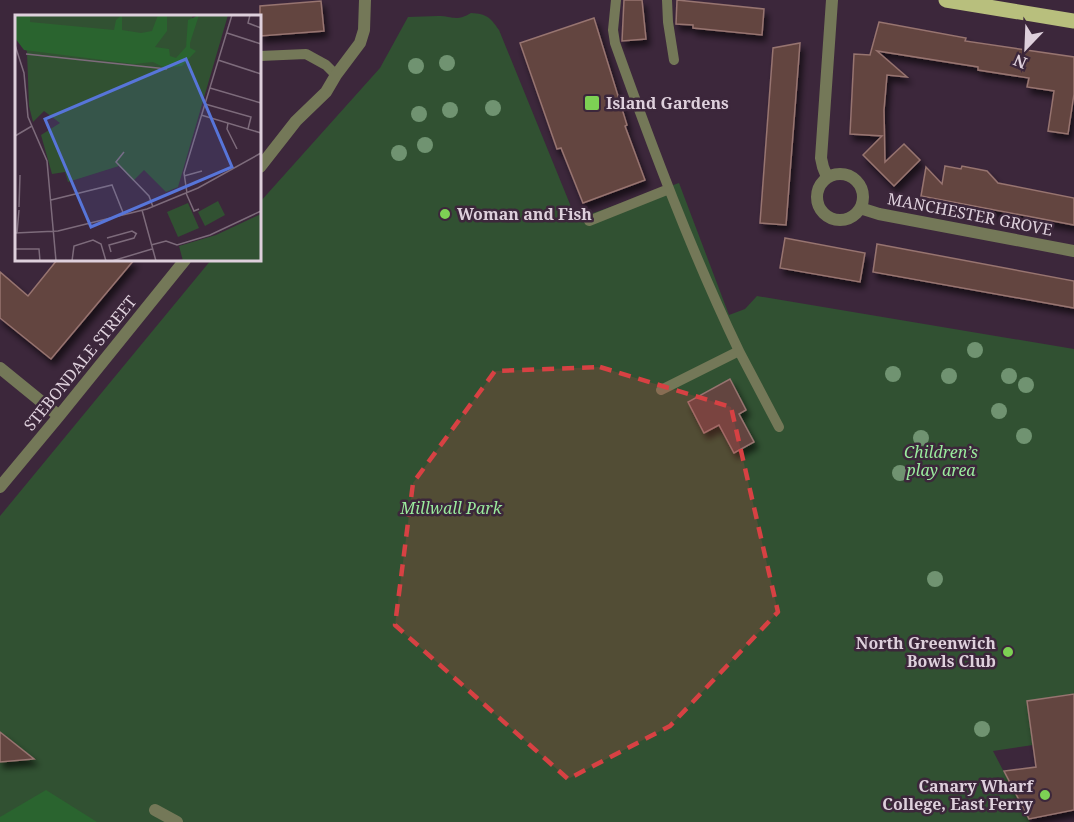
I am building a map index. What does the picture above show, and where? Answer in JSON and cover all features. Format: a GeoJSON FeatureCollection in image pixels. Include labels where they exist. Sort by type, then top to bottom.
{"type":"FeatureCollection","features":[{"type":"Feature","properties":{"kind":"main road"},"geometry":{"type":"LineString","coordinates":[[946,0],[1074,21]]}},
{"type":"Feature","properties":{"kind":"street"},"geometry":{"type":"LineString","coordinates":[[261,166],[296,121],[326,92],[360,43],[364,30],[365,0]]}},
{"type":"Feature","properties":{"kind":"street"},"geometry":{"type":"LineString","coordinates":[[832,0],[821,158],[827,177],[818,189],[817,204],[826,216],[834,220],[849,218],[860,208]]}},
{"type":"Feature","properties":{"kind":"street","name":"MANCHESTER GROVE"},"geometry":{"type":"LineString","coordinates":[[827,177],[842,174],[856,180],[862,193],[863,201],[860,208],[879,214],[1074,251]]}},
{"type":"Feature","properties":{"kind":"street","name":"STEBONDALE STREET"},"geometry":{"type":"LineString","coordinates":[[1,483],[59,416],[184,261]]}},
{"type":"Feature","properties":{"kind":"street"},"geometry":{"type":"LineString","coordinates":[[0,368],[59,416]]}},
{"type":"Feature","properties":{"kind":"street"},"geometry":{"type":"LineString","coordinates":[[155,810],[177,822]]}},
{"type":"Feature","properties":{"kind":"lane"},"geometry":{"type":"LineString","coordinates":[[616,0],[613,30],[615,43],[669,189],[720,311],[779,427]]}},
{"type":"Feature","properties":{"kind":"lane"},"geometry":{"type":"LineString","coordinates":[[667,0],[674,60]]}},
{"type":"Feature","properties":{"kind":"lane"},"geometry":{"type":"LineString","coordinates":[[261,56],[306,54],[326,65],[336,75]]}},
{"type":"Feature","properties":{"kind":"lane"},"geometry":{"type":"LineString","coordinates":[[589,221],[669,189]]}},
{"type":"Feature","properties":{"kind":"lane"},"geometry":{"type":"LineString","coordinates":[[661,390],[739,351]]}},
{"type":"Feature","properties":{"kind":"highlighted area"},"geometry":{"type":"Polygon","coordinates":[[[600,367],[731,407],[778,612],[670,726],[568,779],[395,625],[413,483],[495,371],[600,367]]]}},
{"type":"Feature","properties":{"kind":"green space","name":"Millwall Park"},"geometry":{"type":"Polygon","coordinates":[[[471,13],[481,14],[488,17],[499,30],[576,219],[679,183],[729,315],[745,309],[757,296],[1074,349],[1074,739],[993,751],[1030,822],[0,822],[0,516],[210,261],[261,261],[261,201],[380,68],[408,17],[458,18],[471,13]]]}},
{"type":"Feature","properties":{"kind":"green space"},"geometry":{"type":"Polygon","coordinates":[[[46,790],[97,822],[0,822],[0,817],[46,790]]]}},
{"type":"Feature","properties":{"kind":"building"},"geometry":{"type":"Polygon","coordinates":[[[624,0],[642,0],[646,39],[622,41],[624,0]]]}},
{"type":"Feature","properties":{"kind":"building"},"geometry":{"type":"Polygon","coordinates":[[[677,0],[764,9],[762,35],[693,28],[693,25],[676,24],[677,0]]]}},
{"type":"Feature","properties":{"kind":"building"},"geometry":{"type":"Polygon","coordinates":[[[321,1],[324,31],[261,36],[260,6],[321,1]]]}},
{"type":"Feature","properties":{"kind":"building","name":"Island Gardens"},"geometry":{"type":"Polygon","coordinates":[[[594,18],[627,125],[625,126],[645,180],[583,203],[561,148],[557,149],[520,43],[594,18]]]}},
{"type":"Feature","properties":{"kind":"building"},"geometry":{"type":"Polygon","coordinates":[[[879,22],[966,38],[965,41],[1074,57],[1074,94],[1068,134],[1048,131],[1054,91],[1027,87],[1029,78],[978,70],[978,67],[877,51],[907,77],[887,75],[884,110],[885,162],[904,144],[920,160],[894,186],[863,155],[882,136],[850,134],[854,54],[870,55],[879,22]]]}},
{"type":"Feature","properties":{"kind":"building"},"geometry":{"type":"Polygon","coordinates":[[[800,43],[786,225],[760,223],[773,48],[800,43]]]}},
{"type":"Feature","properties":{"kind":"building"},"geometry":{"type":"Polygon","coordinates":[[[945,166],[961,169],[962,166],[987,171],[998,183],[1074,198],[1074,225],[921,196],[926,167],[942,184],[945,166]]]}},
{"type":"Feature","properties":{"kind":"building"},"geometry":{"type":"Polygon","coordinates":[[[785,238],[865,253],[860,282],[780,268],[785,238]]]}},
{"type":"Feature","properties":{"kind":"building"},"geometry":{"type":"Polygon","coordinates":[[[877,244],[1074,281],[1074,308],[873,272],[877,244]]]}},
{"type":"Feature","properties":{"kind":"building"},"geometry":{"type":"Polygon","coordinates":[[[56,261],[133,261],[51,359],[0,318],[0,272],[28,296],[56,261]]]}},
{"type":"Feature","properties":{"kind":"building"},"geometry":{"type":"Polygon","coordinates":[[[730,379],[746,410],[739,414],[754,442],[734,453],[719,425],[704,433],[688,402],[730,379]]]}},
{"type":"Feature","properties":{"kind":"building","name":"Canary Wharf College, East Ferry"},"geometry":{"type":"Polygon","coordinates":[[[1074,694],[1074,810],[1029,819],[1004,771],[1036,767],[1027,701],[1074,694]]]}},
{"type":"Feature","properties":{"kind":"building"},"geometry":{"type":"Polygon","coordinates":[[[0,732],[34,759],[0,762],[0,732]]]}},
{"type":"Feature","properties":{"kind":"place","name":"Island Gardens"},"geometry":{"type":"Point","coordinates":[592,103]}},
{"type":"Feature","properties":{"kind":"place","name":"Woman and Fish"},"geometry":{"type":"Point","coordinates":[445,214]}},
{"type":"Feature","properties":{"kind":"place","name":"North Greenwich Bowls Club"},"geometry":{"type":"Point","coordinates":[1008,652]}},
{"type":"Feature","properties":{"kind":"place","name":"Canary Wharf College, East Ferry"},"geometry":{"type":"Point","coordinates":[1045,795]}},
{"type":"Feature","properties":{"kind":"park label","name":"Children’s play area"},"geometry":{"type":"Point","coordinates":[941,461]}}]}
